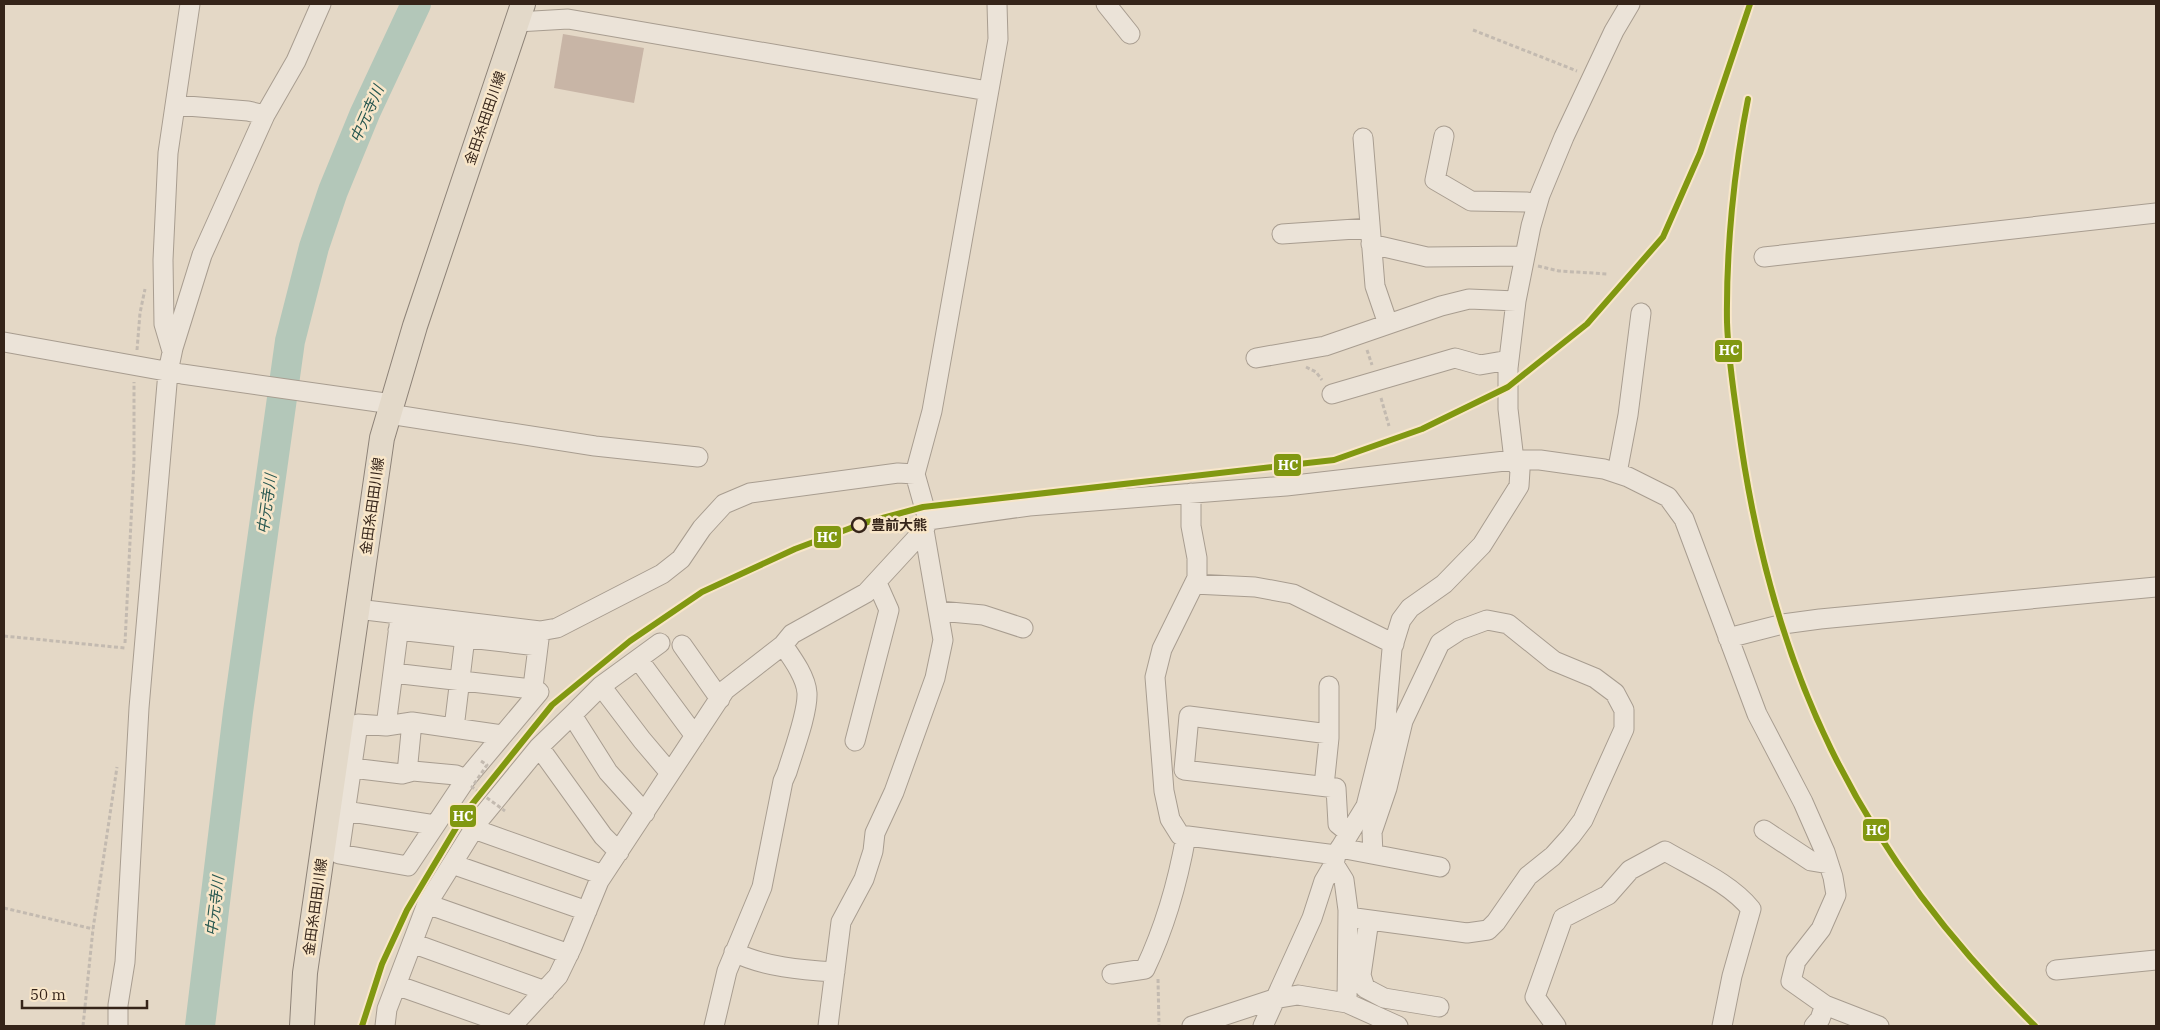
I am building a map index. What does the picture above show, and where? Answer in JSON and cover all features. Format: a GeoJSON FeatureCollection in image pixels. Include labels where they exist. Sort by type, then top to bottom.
{"type":"FeatureCollection","features":[{"type":"Feature","properties":{"kind":"main road","name":"金田糸田田川線"},"geometry":{"type":"LineString","coordinates":[[302,1026],[305,973],[387,406],[520,13]]}},
{"type":"Feature","properties":{"kind":"street"},"geometry":{"type":"LineString","coordinates":[[118,1026],[118,1005],[125,953],[139,708],[175,373],[172,351],[164,324],[163,260],[168,153],[190,4]]}},
{"type":"Feature","properties":{"kind":"street"},"geometry":{"type":"LineString","coordinates":[[172,351],[202,255],[265,115],[296,61],[322,4]]}},
{"type":"Feature","properties":{"kind":"street"},"geometry":{"type":"LineString","coordinates":[[828,1026],[841,922],[864,879],[873,852],[874,833],[894,792],[935,678],[943,640],[926,525],[915,474],[932,411],[998,39],[997,4]]}},
{"type":"Feature","properties":{"kind":"street"},"geometry":{"type":"LineString","coordinates":[[1106,4],[1130,34]]}},
{"type":"Feature","properties":{"kind":"street"},"geometry":{"type":"LineString","coordinates":[[1263,1026],[1312,918],[1324,881],[1366,806],[1384,730],[1394,644],[1401,620],[1410,608],[1444,584],[1482,546],[1519,486],[1520,470],[1514,460],[1508,409],[1509,360],[1516,301],[1524,259],[1537,204],[1564,137],[1592,77],[1630,4]]}},
{"type":"Feature","properties":{"kind":"street"},"geometry":{"type":"LineString","coordinates":[[520,13],[568,19],[988,91]]}},
{"type":"Feature","properties":{"kind":"street"},"geometry":{"type":"LineString","coordinates":[[175,105],[248,110],[265,115]]}},
{"type":"Feature","properties":{"kind":"street"},"geometry":{"type":"LineString","coordinates":[[1444,136],[1435,180],[1471,201],[1527,202],[1537,204]]}},
{"type":"Feature","properties":{"kind":"street"},"geometry":{"type":"LineString","coordinates":[[1363,138],[1375,286],[1388,324]]}},
{"type":"Feature","properties":{"kind":"street"},"geometry":{"type":"LineString","coordinates":[[1764,257],[2156,212]]}},
{"type":"Feature","properties":{"kind":"street"},"geometry":{"type":"LineString","coordinates":[[1282,234],[1371,236],[1427,257],[1524,259]]}},
{"type":"Feature","properties":{"kind":"street"},"geometry":{"type":"LineString","coordinates":[[1256,358],[1325,346],[1361,332],[1469,299],[1516,301]]}},
{"type":"Feature","properties":{"kind":"street"},"geometry":{"type":"LineString","coordinates":[[1617,473],[1628,415],[1641,313]]}},
{"type":"Feature","properties":{"kind":"street"},"geometry":{"type":"LineString","coordinates":[[4,342],[175,373],[387,406],[595,446],[698,457]]}},
{"type":"Feature","properties":{"kind":"street"},"geometry":{"type":"LineString","coordinates":[[1332,394],[1455,358],[1480,365],[1509,360]]}},
{"type":"Feature","properties":{"kind":"street"},"geometry":{"type":"LineString","coordinates":[[396,985],[512,1026],[558,976],[603,875],[725,690],[783,645],[792,634],[866,593],[877,583],[926,525],[1029,506],[1286,486],[1514,460],[1540,460],[1604,468],[1617,473],[1668,497],[1684,520],[1757,714],[1802,802],[1829,864],[1836,895],[1821,929],[1796,961],[1791,980],[1825,1005],[1878,1026]]}},
{"type":"Feature","properties":{"kind":"street"},"geometry":{"type":"LineString","coordinates":[[357,609],[400,622],[465,637],[539,638],[662,574],[682,559],[702,528],[724,504],[750,493],[898,473],[915,474]]}},
{"type":"Feature","properties":{"kind":"street"},"geometry":{"type":"LineString","coordinates":[[1191,493],[1191,526],[1197,558],[1197,578],[1162,649],[1155,677],[1164,791],[1170,819],[1180,835],[1373,854],[1440,867]]}},
{"type":"Feature","properties":{"kind":"street"},"geometry":{"type":"LineString","coordinates":[[854,741],[889,610],[877,583]]}},
{"type":"Feature","properties":{"kind":"street"},"geometry":{"type":"LineString","coordinates":[[1194,584],[1255,587],[1293,594],[1394,644]]}},
{"type":"Feature","properties":{"kind":"street"},"geometry":{"type":"LineString","coordinates":[[1728,638],[1777,626],[1820,619],[2156,588]]}},
{"type":"Feature","properties":{"kind":"street"},"geometry":{"type":"LineString","coordinates":[[939,611],[983,615],[1023,628]]}},
{"type":"Feature","properties":{"kind":"street"},"geometry":{"type":"LineString","coordinates":[[1348,917],[1467,933],[1488,930],[1496,922],[1528,876],[1553,856],[1583,820],[1624,729],[1624,710],[1615,693],[1595,678],[1554,661],[1508,624],[1486,620],[1460,630],[1440,643],[1403,720],[1387,788],[1372,832],[1373,854]]}},
{"type":"Feature","properties":{"kind":"street"},"geometry":{"type":"LineString","coordinates":[[400,622],[539,638]]}},
{"type":"Feature","properties":{"kind":"street"},"geometry":{"type":"LineString","coordinates":[[386,726],[400,622]]}},
{"type":"Feature","properties":{"kind":"street"},"geometry":{"type":"LineString","coordinates":[[454,728],[465,637]]}},
{"type":"Feature","properties":{"kind":"street"},"geometry":{"type":"LineString","coordinates":[[533,687],[539,638]]}},
{"type":"Feature","properties":{"kind":"street"},"geometry":{"type":"LineString","coordinates":[[385,1026],[388,1009],[396,985],[427,904],[474,829],[539,747],[601,686],[660,643]]}},
{"type":"Feature","properties":{"kind":"street"},"geometry":{"type":"LineString","coordinates":[[682,645],[720,699]]}},
{"type":"Feature","properties":{"kind":"street"},"geometry":{"type":"LineString","coordinates":[[714,1026],[727,971],[762,887],[783,781],[806,704],[807,692],[804,682],[783,645]]}},
{"type":"Feature","properties":{"kind":"street"},"geometry":{"type":"LineString","coordinates":[[638,659],[695,736]]}},
{"type":"Feature","properties":{"kind":"street"},"geometry":{"type":"LineString","coordinates":[[393,674],[523,688],[533,687],[539,692],[466,779],[408,866],[339,854],[358,724],[386,726],[412,722],[502,735]]}},
{"type":"Feature","properties":{"kind":"street"},"geometry":{"type":"LineString","coordinates":[[601,686],[670,773]]}},
{"type":"Feature","properties":{"kind":"street"},"geometry":{"type":"LineString","coordinates":[[1324,786],[1329,734],[1328,686]]}},
{"type":"Feature","properties":{"kind":"street"},"geometry":{"type":"LineString","coordinates":[[572,715],[608,772],[645,812]]}},
{"type":"Feature","properties":{"kind":"street"},"geometry":{"type":"LineString","coordinates":[[1329,734],[1189,716],[1184,770],[1336,788],[1340,850],[1348,917],[1348,1003]]}},
{"type":"Feature","properties":{"kind":"street"},"geometry":{"type":"LineString","coordinates":[[407,773],[412,722]]}},
{"type":"Feature","properties":{"kind":"street"},"geometry":{"type":"LineString","coordinates":[[539,747],[603,836],[619,852]]}},
{"type":"Feature","properties":{"kind":"street"},"geometry":{"type":"LineString","coordinates":[[352,768],[402,774],[413,771],[456,775],[466,779]]}},
{"type":"Feature","properties":{"kind":"street"},"geometry":{"type":"LineString","coordinates":[[346,811],[435,825]]}},
{"type":"Feature","properties":{"kind":"street"},"geometry":{"type":"LineString","coordinates":[[474,829],[603,875]]}},
{"type":"Feature","properties":{"kind":"street"},"geometry":{"type":"LineString","coordinates":[[1764,830],[1811,861],[1829,864]]}},
{"type":"Feature","properties":{"kind":"street"},"geometry":{"type":"LineString","coordinates":[[1112,974],[1145,969],[1161,933],[1182,864],[1186,836]]}},
{"type":"Feature","properties":{"kind":"street"},"geometry":{"type":"LineString","coordinates":[[1556,1026],[1535,997],[1563,918],[1608,894],[1630,870],[1665,852],[1726,887],[1751,909],[1732,976],[1722,1026]]}},
{"type":"Feature","properties":{"kind":"street"},"geometry":{"type":"LineString","coordinates":[[452,864],[587,911]]}},
{"type":"Feature","properties":{"kind":"street"},"geometry":{"type":"LineString","coordinates":[[427,904],[569,954]]}},
{"type":"Feature","properties":{"kind":"street"},"geometry":{"type":"LineString","coordinates":[[1369,920],[1361,975],[1365,988],[1384,998],[1438,1007]]}},
{"type":"Feature","properties":{"kind":"street"},"geometry":{"type":"LineString","coordinates":[[412,943],[545,991]]}},
{"type":"Feature","properties":{"kind":"street"},"geometry":{"type":"LineString","coordinates":[[734,952],[743,957],[801,970],[835,972]]}},
{"type":"Feature","properties":{"kind":"street"},"geometry":{"type":"LineString","coordinates":[[2056,970],[2156,960]]}},
{"type":"Feature","properties":{"kind":"street"},"geometry":{"type":"LineString","coordinates":[[1192,1026],[1274,999],[1298,995],[1348,1003],[1398,1026]]}},
{"type":"Feature","properties":{"kind":"street"},"geometry":{"type":"LineString","coordinates":[[1814,1026],[1820,1018],[1825,1005]]}},
{"type":"Feature","properties":{"kind":"path"},"geometry":{"type":"LineString","coordinates":[[1473,30],[1592,77]]}},
{"type":"Feature","properties":{"kind":"path"},"geometry":{"type":"LineString","coordinates":[[1524,259],[1559,271],[1608,274]]}},
{"type":"Feature","properties":{"kind":"path"},"geometry":{"type":"LineString","coordinates":[[1361,332],[1389,426]]}},
{"type":"Feature","properties":{"kind":"path"},"geometry":{"type":"LineString","coordinates":[[1300,350],[1305,366],[1316,372],[1332,394]]}},
{"type":"Feature","properties":{"kind":"path"},"geometry":{"type":"LineString","coordinates":[[125,658],[134,461],[134,381]]}},
{"type":"Feature","properties":{"kind":"path"},"geometry":{"type":"LineString","coordinates":[[4,636],[125,648]]}},
{"type":"Feature","properties":{"kind":"path"},"geometry":{"type":"LineString","coordinates":[[481,761],[488,766],[472,787],[505,811]]}},
{"type":"Feature","properties":{"kind":"path"},"geometry":{"type":"LineString","coordinates":[[83,1026],[93,929],[117,765]]}},
{"type":"Feature","properties":{"kind":"path"},"geometry":{"type":"LineString","coordinates":[[4,908],[93,929]]}},
{"type":"Feature","properties":{"kind":"path"},"geometry":{"type":"LineString","coordinates":[[1150,959],[1157,968],[1158,1026]]}},
{"type":"Feature","properties":{"kind":"building"},"geometry":{"type":"Polygon","coordinates":[[[563,34],[644,48],[634,103],[554,88],[563,34]]]}},
{"type":"Feature","properties":{"kind":"waterway","name":"中元寺川"},"geometry":{"type":"LineString","coordinates":[[200,1026],[238,712],[290,341],[314,247],[333,191],[365,113],[416,4]]}},
{"type":"Feature","properties":{"kind":"transit line","name":"HC"},"geometry":{"type":"LineString","coordinates":[[362,1026],[382,964],[407,910],[465,813],[552,705],[630,641],[702,592],[795,549],[864,523],[923,507],[1334,460],[1422,429],[1508,387],[1587,324],[1663,237],[1700,153],[1750,4]]}},
{"type":"Feature","properties":{"kind":"transit line","name":"HC"},"geometry":{"type":"LineString","coordinates":[[1748,99],[1732,210],[1727,322],[1734,398],[1744,465],[1771,590],[1797,671],[1813,710],[1851,788],[1873,825],[1896,861],[1947,930],[2004,995],[2035,1026]]}},
{"type":"Feature","properties":{"kind":"place","name":"豊前大熊"},"geometry":{"type":"Point","coordinates":[859,525]}}]}
